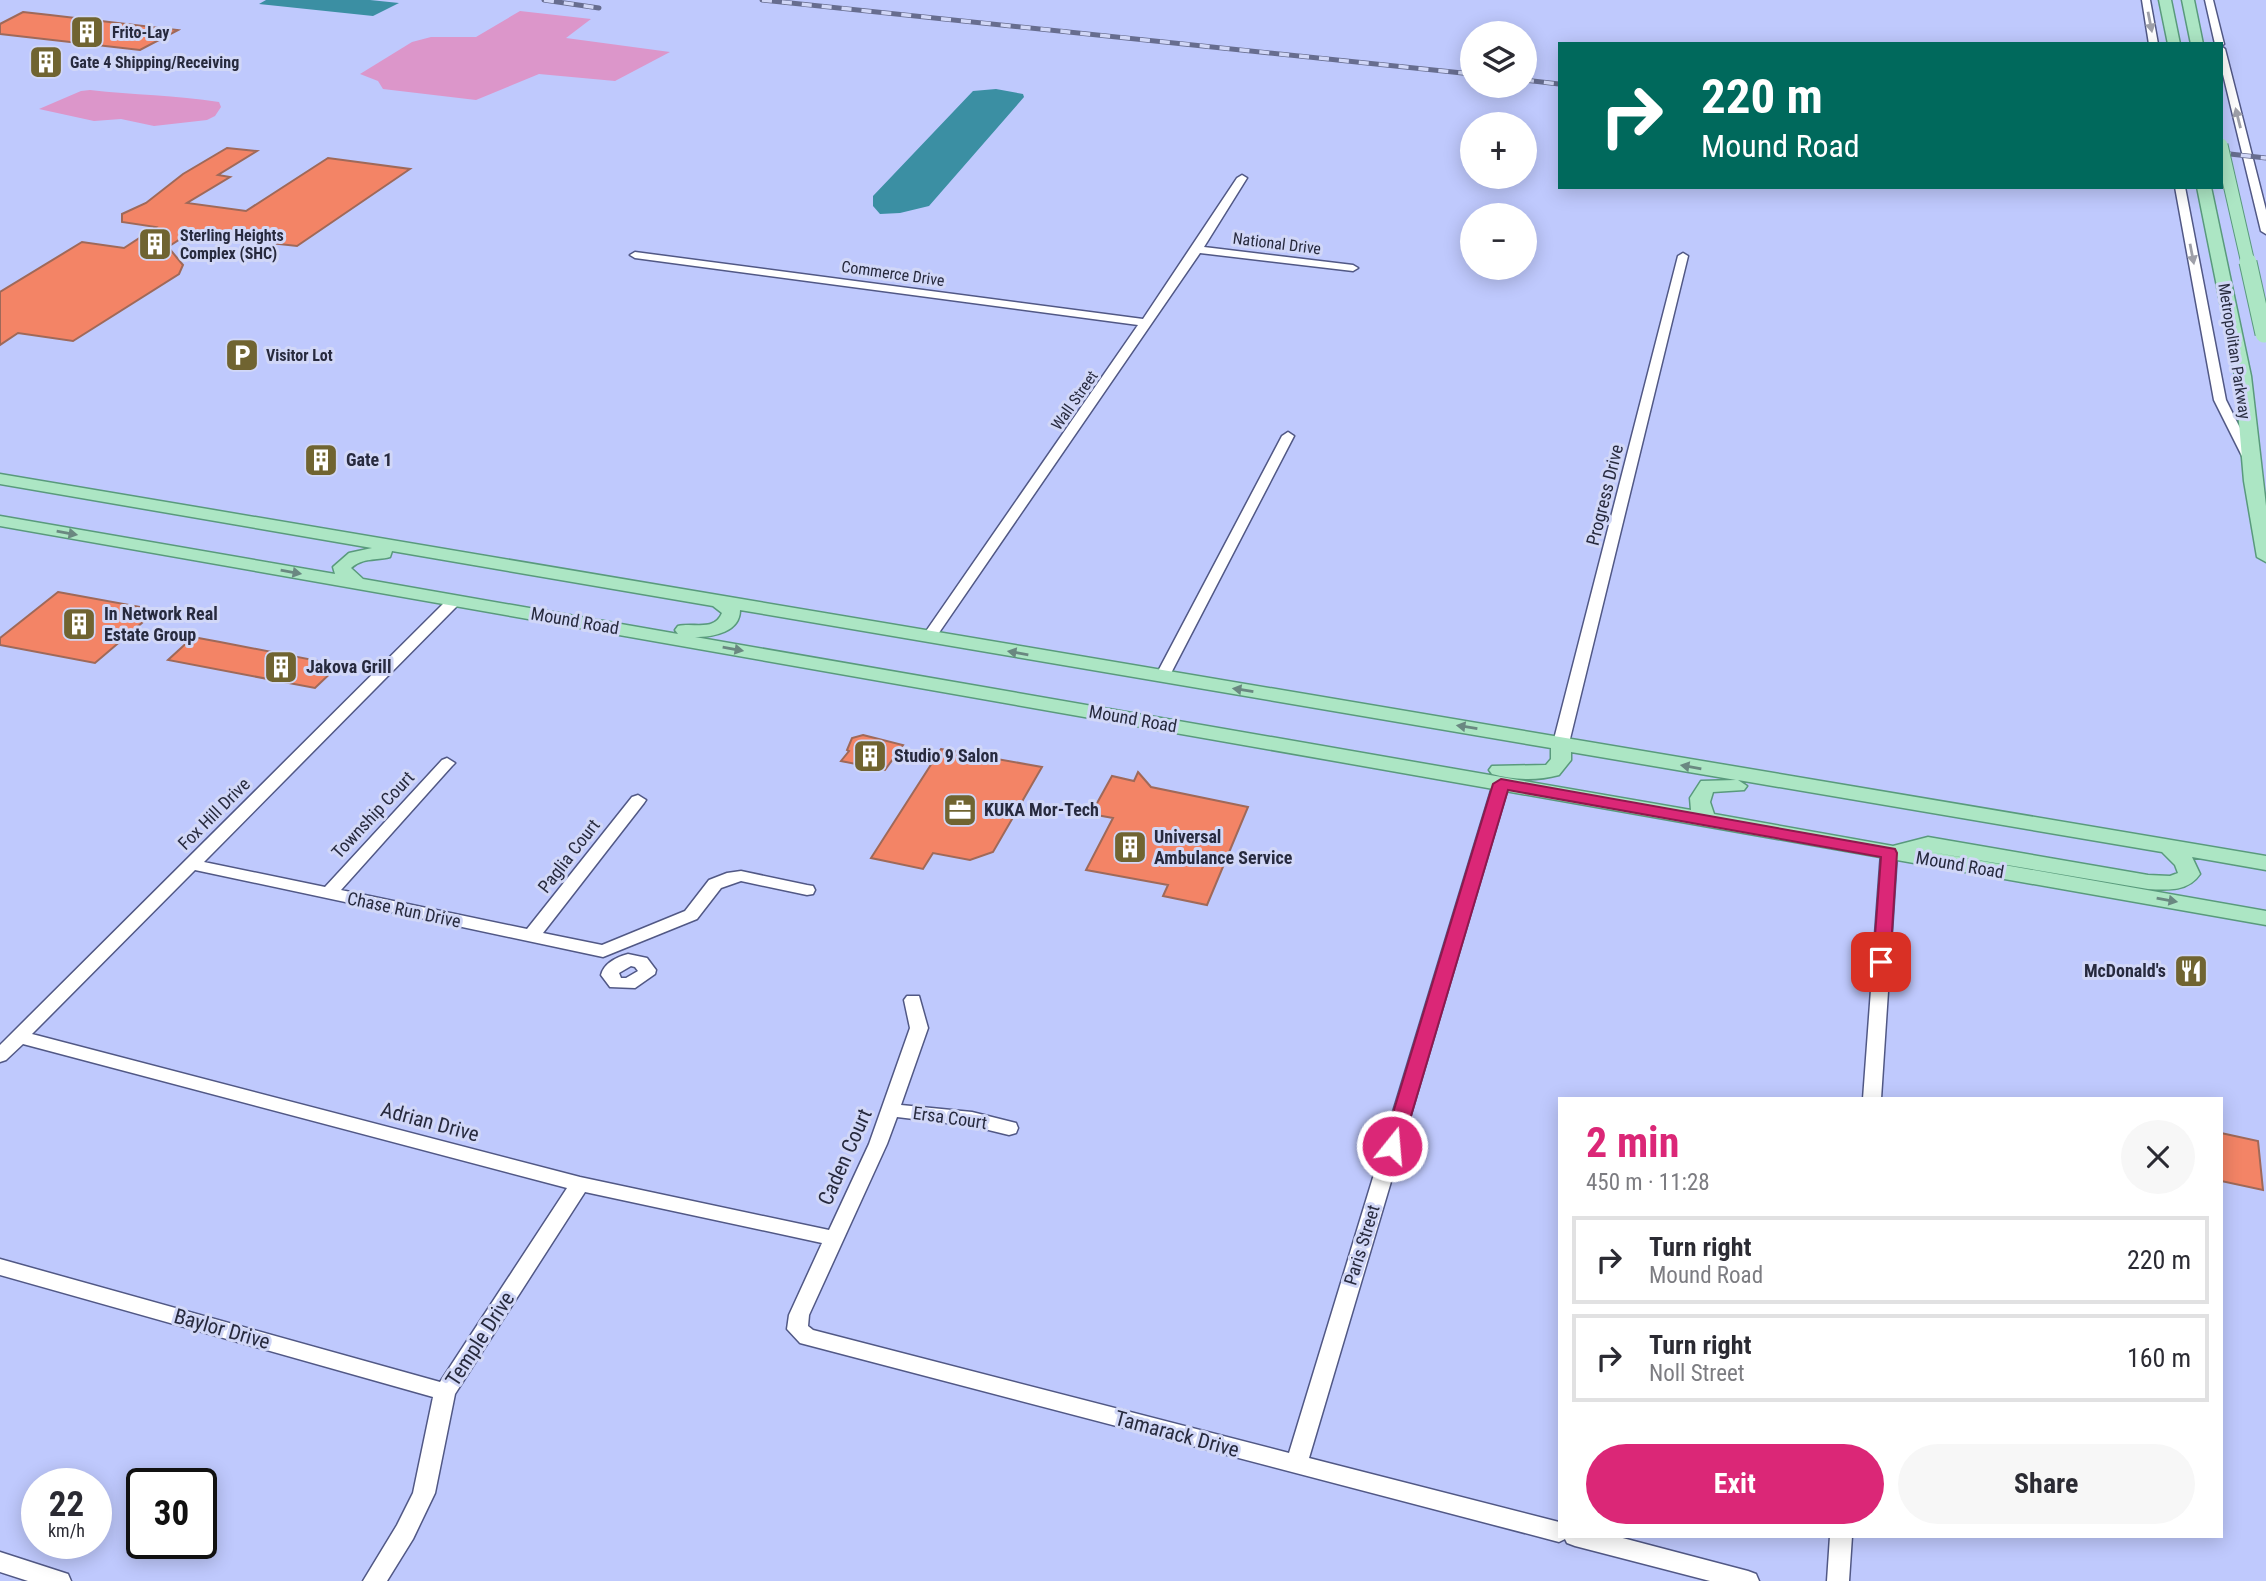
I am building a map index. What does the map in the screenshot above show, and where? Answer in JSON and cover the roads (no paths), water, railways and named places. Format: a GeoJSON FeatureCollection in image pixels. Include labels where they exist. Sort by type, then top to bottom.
{"type":"FeatureCollection","features":[{"type":"Feature","properties":{"kind":"main road"},"geometry":{"type":"LineString","coordinates":[[2165,0],[2174,42]]}},
{"type":"Feature","properties":{"kind":"main road"},"geometry":{"type":"LineString","coordinates":[[2188,1],[2197,42]]}},
{"type":"Feature","properties":{"kind":"main road","name":"Metropolitan Parkway"},"geometry":{"type":"LineString","coordinates":[[2223,152],[2265,337]]}},
{"type":"Feature","properties":{"kind":"main road","name":"Metropolitan Parkway"},"geometry":{"type":"LineString","coordinates":[[2204,189],[2243,376],[2251,461],[2266,557]]}},
{"type":"Feature","properties":{"kind":"main road"},"geometry":{"type":"LineString","coordinates":[[6,482],[2266,863]]}},
{"type":"Feature","properties":{"kind":"main road","name":"Mound Road"},"geometry":{"type":"LineString","coordinates":[[0,521],[2266,918]]}},
{"type":"Feature","properties":{"kind":"main road"},"geometry":{"type":"LineString","coordinates":[[357,583],[344,574],[342,567],[348,560],[371,552],[597,590],[656,592]]}},
{"type":"Feature","properties":{"kind":"main road"},"geometry":{"type":"LineString","coordinates":[[455,600],[497,597],[704,633],[719,629],[731,617],[732,612],[721,603]]}},
{"type":"Feature","properties":{"kind":"main road"},"geometry":{"type":"LineString","coordinates":[[1120,717],[1201,717],[1518,773],[1552,771],[1561,760],[1561,743]]}},
{"type":"Feature","properties":{"kind":"main road"},"geometry":{"type":"LineString","coordinates":[[1707,820],[1700,811],[1699,804],[1704,790],[1708,785],[1732,785],[2057,841],[2127,838]]}},
{"type":"Feature","properties":{"kind":"main road"},"geometry":{"type":"LineString","coordinates":[[1889,853],[1928,844],[2148,881],[2170,883],[2185,879],[2189,874],[2188,868],[2182,858],[2168,846]]}},
{"type":"Feature","properties":{"kind":"street"},"geometry":{"type":"LineString","coordinates":[[2146,0],[2154,42]]}},
{"type":"Feature","properties":{"kind":"street"},"geometry":{"type":"LineString","coordinates":[[2209,0],[2219,42]]}},
{"type":"Feature","properties":{"kind":"street"},"geometry":{"type":"LineString","coordinates":[[2223,58],[2265,226]]}},
{"type":"Feature","properties":{"kind":"street"},"geometry":{"type":"LineString","coordinates":[[2223,143],[2243,141]]}},
{"type":"Feature","properties":{"kind":"street"},"geometry":{"type":"LineString","coordinates":[[2223,166],[2251,173]]}},
{"type":"Feature","properties":{"kind":"street","name":"Wall Street"},"geometry":{"type":"LineString","coordinates":[[929,638],[1146,323],[1242,178]]}},
{"type":"Feature","properties":{"kind":"street"},"geometry":{"type":"LineString","coordinates":[[2180,189],[2220,400],[2251,461]]}},
{"type":"Feature","properties":{"kind":"street","name":"National Drive"},"geometry":{"type":"LineString","coordinates":[[1197,248],[1353,268]]}},
{"type":"Feature","properties":{"kind":"street","name":"Commerce Drive"},"geometry":{"type":"LineString","coordinates":[[635,255],[1146,323]]}},
{"type":"Feature","properties":{"kind":"street","name":"Progress Drive"},"geometry":{"type":"LineString","coordinates":[[1561,743],[1683,256]]}},
{"type":"Feature","properties":{"kind":"street"},"geometry":{"type":"LineString","coordinates":[[1162,677],[1288,436]]}},
{"type":"Feature","properties":{"kind":"street","name":"Fox Hill Drive"},"geometry":{"type":"LineString","coordinates":[[0,1056],[455,600]]}},
{"type":"Feature","properties":{"kind":"street","name":"Township Court"},"geometry":{"type":"LineString","coordinates":[[328,894],[447,763]]}},
{"type":"Feature","properties":{"kind":"street","name":"Paris Street"},"geometry":{"type":"LineString","coordinates":[[1296,1465],[1501,784]]}},
{"type":"Feature","properties":{"kind":"street","name":"Paglia Court"},"geometry":{"type":"LineString","coordinates":[[530,937],[638,800]]}},
{"type":"Feature","properties":{"kind":"street"},"geometry":{"type":"LineString","coordinates":[[1872,1097],[1889,853]]}},
{"type":"Feature","properties":{"kind":"street","name":"Chase Run Drive"},"geometry":{"type":"LineString","coordinates":[[191,864],[595,950],[613,957],[635,960],[645,965],[647,970],[642,979],[636,982],[616,983],[610,975],[613,957]]}},
{"type":"Feature","properties":{"kind":"street"},"geometry":{"type":"LineString","coordinates":[[613,957],[691,915],[715,884],[727,878],[741,876],[807,890]]}},
{"type":"Feature","properties":{"kind":"street","name":"Caden Court"},"geometry":{"type":"LineString","coordinates":[[797,1329],[799,1315],[878,1144],[919,1028],[913,1000]]}},
{"type":"Feature","properties":{"kind":"street","name":"Adrian Drive"},"geometry":{"type":"LineString","coordinates":[[19,1037],[580,1184],[833,1238]]}},
{"type":"Feature","properties":{"kind":"street","name":"Ersa Court"},"geometry":{"type":"LineString","coordinates":[[890,1110],[972,1118],[1009,1128]]}},
{"type":"Feature","properties":{"kind":"street","name":"Temple Drive"},"geometry":{"type":"LineString","coordinates":[[374,1581],[405,1532],[424,1493],[445,1392],[580,1184]]}},
{"type":"Feature","properties":{"kind":"street","name":"Baylor Drive"},"geometry":{"type":"LineString","coordinates":[[0,1267],[445,1392]]}},
{"type":"Feature","properties":{"kind":"street","name":"Tamarack Drive"},"geometry":{"type":"LineString","coordinates":[[797,1329],[807,1337],[1558,1532]]}},
{"type":"Feature","properties":{"kind":"street"},"geometry":{"type":"LineString","coordinates":[[1583,1538],[1748,1581]]}},
{"type":"Feature","properties":{"kind":"street"},"geometry":{"type":"LineString","coordinates":[[1838,1581],[1842,1538]]}},
{"type":"Feature","properties":{"kind":"street"},"geometry":{"type":"LineString","coordinates":[[0,1562],[60,1581]]}},
{"type":"Feature","properties":{"kind":"railway"},"geometry":{"type":"LineString","coordinates":[[544,0],[599,8]]}},
{"type":"Feature","properties":{"kind":"railway"},"geometry":{"type":"LineString","coordinates":[[762,0],[1460,73]]}},
{"type":"Feature","properties":{"kind":"railway"},"geometry":{"type":"LineString","coordinates":[[1537,81],[1558,84]]}},
{"type":"Feature","properties":{"kind":"railway"},"geometry":{"type":"LineString","coordinates":[[2223,153],[2266,158]]}},
{"type":"Feature","properties":{"kind":"place","name":"Frito-Lay"},"geometry":{"type":"Point","coordinates":[87,32]}},
{"type":"Feature","properties":{"kind":"place","name":"Gate 4 Shipping/Receiving"},"geometry":{"type":"Point","coordinates":[46,62]}},
{"type":"Feature","properties":{"kind":"place","name":"Sterling Heights Complex (SHC)"},"geometry":{"type":"Point","coordinates":[155,244]}},
{"type":"Feature","properties":{"kind":"place","name":"Visitor Lot"},"geometry":{"type":"Point","coordinates":[242,355]}},
{"type":"Feature","properties":{"kind":"place","name":"Gate 1"},"geometry":{"type":"Point","coordinates":[321,460]}},
{"type":"Feature","properties":{"kind":"place","name":"In Network Real Estate Group"},"geometry":{"type":"Point","coordinates":[79,624]}},
{"type":"Feature","properties":{"kind":"place","name":"Jakova Grill"},"geometry":{"type":"Point","coordinates":[281,667]}},
{"type":"Feature","properties":{"kind":"place","name":"Studio 9 Salon"},"geometry":{"type":"Point","coordinates":[870,756]}},
{"type":"Feature","properties":{"kind":"place","name":"KUKA Mor-Tech"},"geometry":{"type":"Point","coordinates":[960,810]}},
{"type":"Feature","properties":{"kind":"place","name":"Universal Ambulance Service"},"geometry":{"type":"Point","coordinates":[1130,847]}},
{"type":"Feature","properties":{"kind":"place","name":"McDonald's"},"geometry":{"type":"Point","coordinates":[2191,971]}}]}
